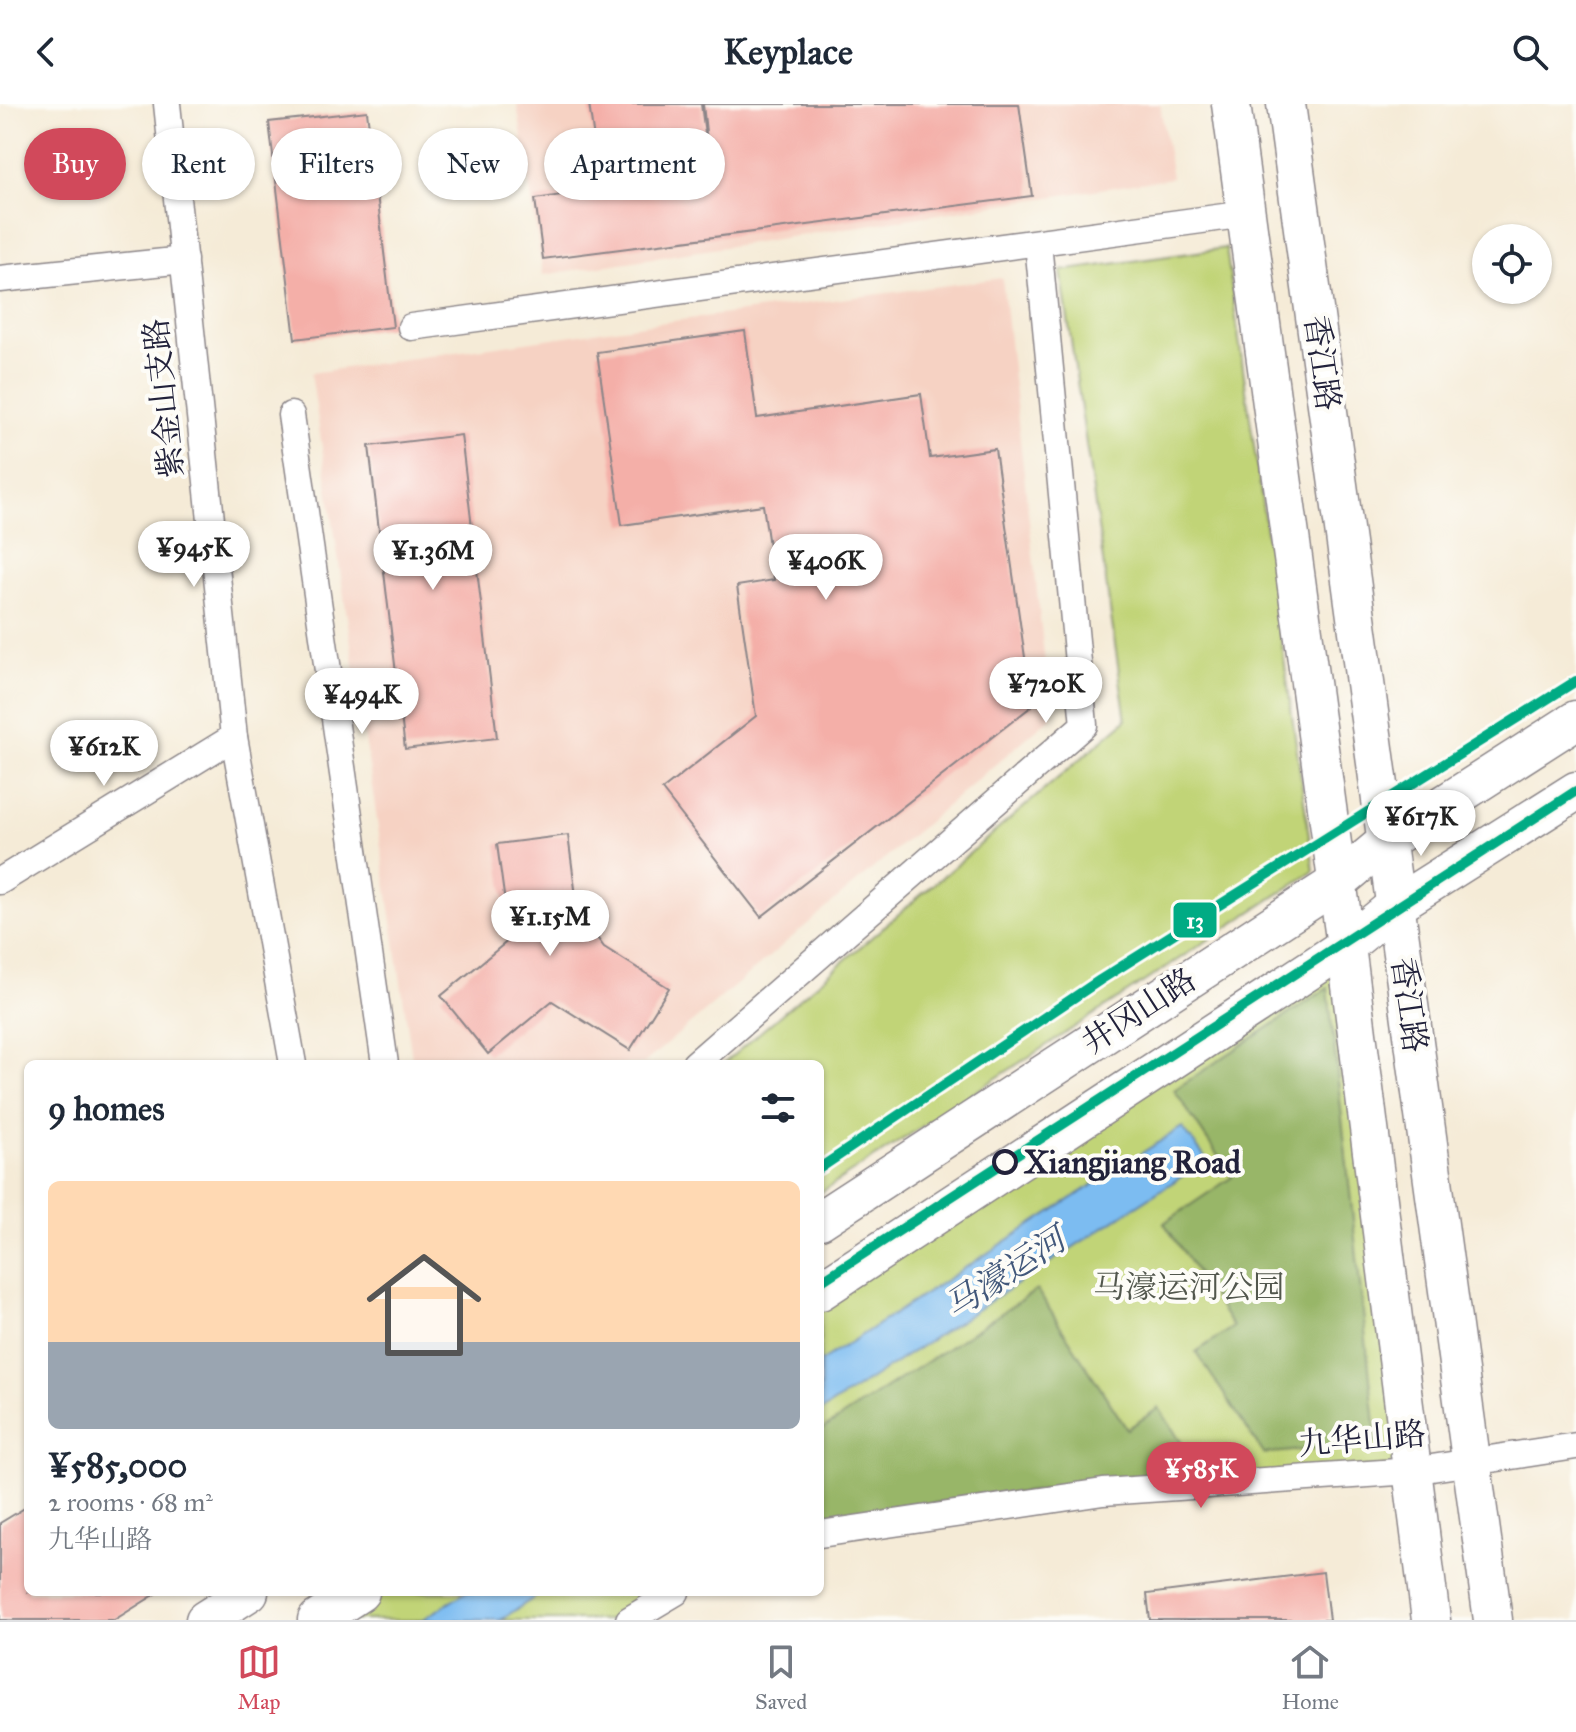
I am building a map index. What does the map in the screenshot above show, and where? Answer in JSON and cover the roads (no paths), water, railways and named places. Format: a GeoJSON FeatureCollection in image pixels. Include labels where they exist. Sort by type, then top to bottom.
{"type":"FeatureCollection","features":[{"type":"Feature","properties":{"kind":"main road","name":"香江路"},"geometry":{"type":"LineString","coordinates":[[1231,104],[1338,882],[1431,1620]]}},
{"type":"Feature","properties":{"kind":"main road","name":"香江路"},"geometry":{"type":"LineString","coordinates":[[1286,104],[1493,1620]]}},
{"type":"Feature","properties":{"kind":"main road","name":"井冈山路"},"geometry":{"type":"LineString","coordinates":[[824,1217],[1338,882],[1387,841],[1576,720]]}},
{"type":"Feature","properties":{"kind":"main road","name":"井冈山路"},"geometry":{"type":"LineString","coordinates":[[824,1288],[1346,946],[1396,905],[1576,791]]}},
{"type":"Feature","properties":{"kind":"main road"},"geometry":{"type":"LineString","coordinates":[[205,1620],[243,1596]]}},
{"type":"Feature","properties":{"kind":"main road"},"geometry":{"type":"LineString","coordinates":[[317,1620],[354,1596]]}},
{"type":"Feature","properties":{"kind":"street","name":"紫金山支路"},"geometry":{"type":"LineString","coordinates":[[167,104],[234,737],[292,1060]]}},
{"type":"Feature","properties":{"kind":"street"},"geometry":{"type":"LineString","coordinates":[[411,327],[1246,214]]}},
{"type":"Feature","properties":{"kind":"street"},"geometry":{"type":"LineString","coordinates":[[700,1060],[1084,725],[1038,243]]}},
{"type":"Feature","properties":{"kind":"street"},"geometry":{"type":"LineString","coordinates":[[0,279],[184,260]]}},
{"type":"Feature","properties":{"kind":"street"},"geometry":{"type":"LineString","coordinates":[[291,415],[384,1060]]}},
{"type":"Feature","properties":{"kind":"street"},"geometry":{"type":"LineString","coordinates":[[0,881],[234,737]]}},
{"type":"Feature","properties":{"kind":"street","name":"九华山路"},"geometry":{"type":"LineString","coordinates":[[824,1533],[1103,1492],[1412,1471],[1576,1446]]}},
{"type":"Feature","properties":{"kind":"street"},"geometry":{"type":"LineString","coordinates":[[633,1619],[670,1596]]}},
{"type":"Feature","properties":{"kind":"water","name":"马濠运河"},"geometry":{"type":"Polygon","coordinates":[[[1182,1127],[1207,1160],[824,1409],[824,1359],[1182,1127]]]}},
{"type":"Feature","properties":{"kind":"water"},"geometry":{"type":"Polygon","coordinates":[[[460,1596],[537,1596],[500,1620],[422,1620],[460,1596]]]}},
{"type":"Feature","properties":{"kind":"place","name":"Xiangjiang Road"},"geometry":{"type":"Point","coordinates":[1005,1162]}},
{"type":"Feature","properties":{"kind":"park label","name":"马濠运河公园"},"geometry":{"type":"Point","coordinates":[1189,1287]}}]}
